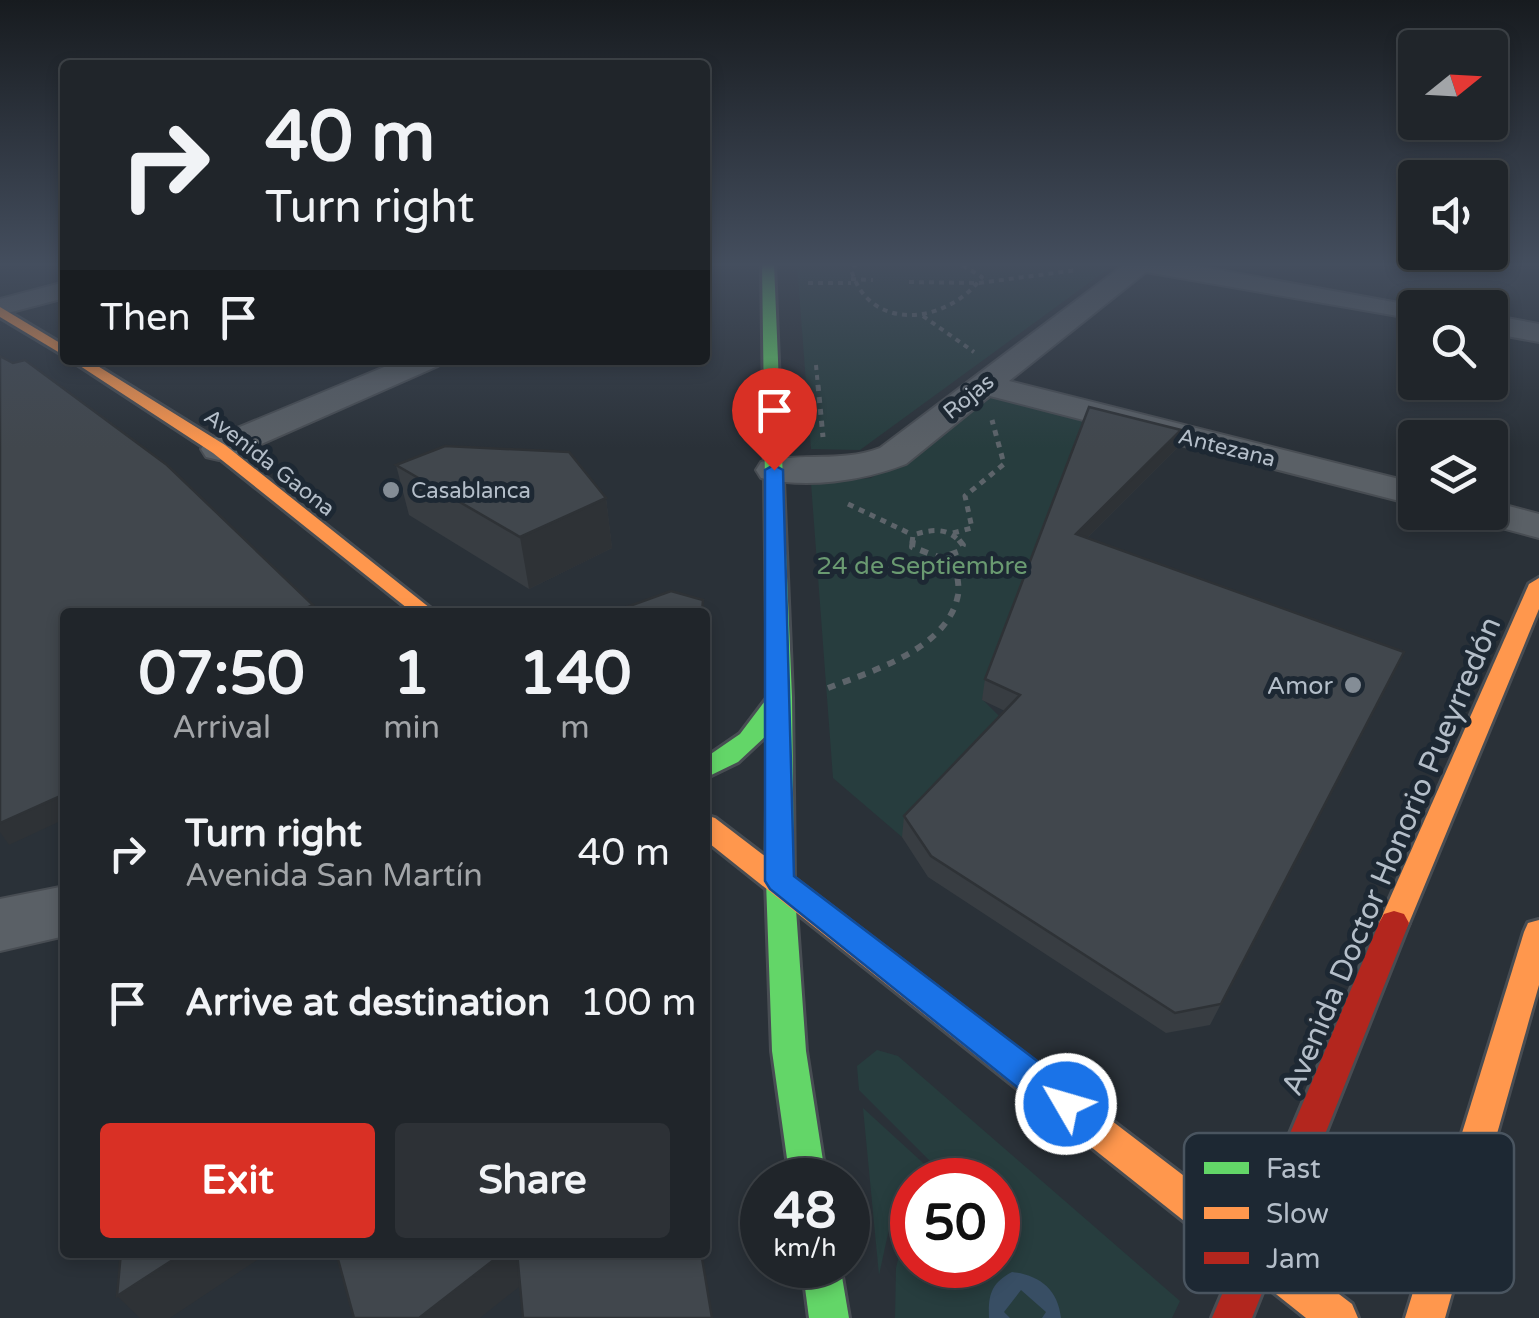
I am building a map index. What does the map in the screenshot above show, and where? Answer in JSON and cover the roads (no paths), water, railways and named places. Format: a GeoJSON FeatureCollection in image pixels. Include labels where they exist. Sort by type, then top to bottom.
{"type":"FeatureCollection","features":[{"type":"Feature","properties":{"kind":"main road"},"geometry":{"type":"LineString","coordinates":[[25,326],[60,349]]}},
{"type":"Feature","properties":{"kind":"main road"},"geometry":{"type":"LineString","coordinates":[[770,326],[780,698],[780,881],[789,1052],[805,1158]]}},
{"type":"Feature","properties":{"kind":"main road","name":"Avenida Gaona"},"geometry":{"type":"LineString","coordinates":[[86,365],[219,450],[420,608]]}},
{"type":"Feature","properties":{"kind":"main road","name":"Avenida Doctor Honorio Pueyrredón"},"geometry":{"type":"LineString","coordinates":[[1309,1133],[1539,584]]}},
{"type":"Feature","properties":{"kind":"main road"},"geometry":{"type":"LineString","coordinates":[[710,766],[745,750],[757,738],[780,698]]}},
{"type":"Feature","properties":{"kind":"main road"},"geometry":{"type":"LineString","coordinates":[[710,828],[1184,1198]]}},
{"type":"Feature","properties":{"kind":"main road"},"geometry":{"type":"LineString","coordinates":[[1492,1133],[1523,1050],[1539,932]]}},
{"type":"Feature","properties":{"kind":"main road"},"geometry":{"type":"LineString","coordinates":[[824,1288],[829,1318]]}},
{"type":"Feature","properties":{"kind":"main road","name":"Avenida Doctor Honorio Pueyrredón"},"geometry":{"type":"LineString","coordinates":[[1232,1318],[1242,1293]]}},
{"type":"Feature","properties":{"kind":"main road"},"geometry":{"type":"LineString","coordinates":[[1306,1293],[1338,1318]]}},
{"type":"Feature","properties":{"kind":"main road"},"geometry":{"type":"LineString","coordinates":[[1424,1318],[1433,1293]]}},
{"type":"Feature","properties":{"kind":"street","name":"Rojas"},"geometry":{"type":"LineString","coordinates":[[774,470],[840,470],[870,466],[894,456],[980,370],[1048,326]]}},
{"type":"Feature","properties":{"kind":"street"},"geometry":{"type":"LineString","coordinates":[[1508,327],[1539,333]]}},
{"type":"Feature","properties":{"kind":"street"},"geometry":{"type":"LineString","coordinates":[[219,450],[415,365]]}},
{"type":"Feature","properties":{"kind":"street","name":"Antezana"},"geometry":{"type":"LineString","coordinates":[[980,370],[1398,489]]}},
{"type":"Feature","properties":{"kind":"street"},"geometry":{"type":"LineString","coordinates":[[1508,518],[1539,526]]}},
{"type":"Feature","properties":{"kind":"street"},"geometry":{"type":"LineString","coordinates":[[0,925],[60,911]]}},
{"type":"Feature","properties":{"kind":"water"},"geometry":{"type":"Polygon","coordinates":[[[1020,1274],[1031,1276],[1051,1291],[1061,1318],[1042,1318],[1046,1312],[1021,1290],[1004,1312],[1010,1318],[989,1318],[992,1290],[1020,1288],[1020,1274]]]}},
{"type":"Feature","properties":{"kind":"place","name":"Casablanca"},"geometry":{"type":"Point","coordinates":[391,490]}},
{"type":"Feature","properties":{"kind":"place","name":"Amor"},"geometry":{"type":"Point","coordinates":[1353,685]}},
{"type":"Feature","properties":{"kind":"park label","name":"24 de Septiembre"},"geometry":{"type":"Point","coordinates":[922,565]}}]}
